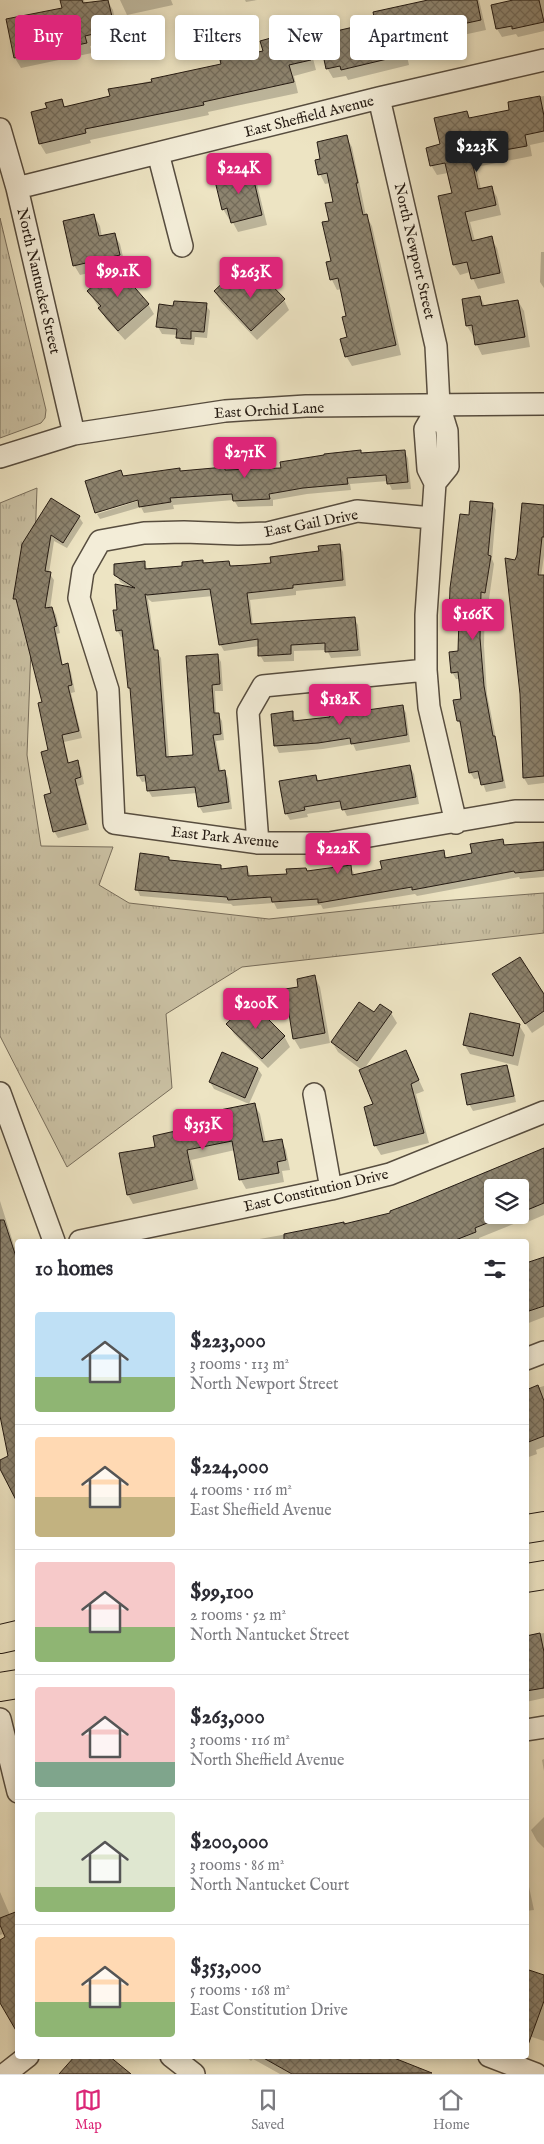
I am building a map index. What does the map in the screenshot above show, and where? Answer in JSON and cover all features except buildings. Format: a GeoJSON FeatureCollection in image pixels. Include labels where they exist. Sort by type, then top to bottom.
{"type":"FeatureCollection","features":[{"type":"Feature","properties":{"kind":"main road"},"geometry":{"type":"LineString","coordinates":[[529,1529],[544,1526]]}},
{"type":"Feature","properties":{"kind":"main road"},"geometry":{"type":"LineString","coordinates":[[529,1578],[544,1575]]}},
{"type":"Feature","properties":{"kind":"main road"},"geometry":{"type":"LineString","coordinates":[[0,1639],[15,1636]]}},
{"type":"Feature","properties":{"kind":"main road"},"geometry":{"type":"LineString","coordinates":[[0,1688],[15,1685]]}},
{"type":"Feature","properties":{"kind":"street","name":"East Sheffield Avenue"},"geometry":{"type":"LineString","coordinates":[[17,188],[379,98],[544,60]]}},
{"type":"Feature","properties":{"kind":"street","name":"North Newport Street"},"geometry":{"type":"LineString","coordinates":[[379,98],[436,346],[439,405],[447,431],[448,467],[435,483],[426,615],[426,670],[429,707],[456,823]]}},
{"type":"Feature","properties":{"kind":"street","name":"North Nantucket Street"},"geometry":{"type":"LineString","coordinates":[[0,129],[17,188],[74,434]]}},
{"type":"Feature","properties":{"kind":"street"},"geometry":{"type":"LineString","coordinates":[[158,153],[182,246]]}},
{"type":"Feature","properties":{"kind":"street","name":"East Orchid Lane"},"geometry":{"type":"LineString","coordinates":[[0,457],[74,434],[225,411],[306,406],[544,404]]}},
{"type":"Feature","properties":{"kind":"street","name":"East Gail Drive"},"geometry":{"type":"LineString","coordinates":[[114,823],[108,690],[79,598],[83,571],[100,541],[144,532],[268,533],[357,511],[432,518]]}},
{"type":"Feature","properties":{"kind":"street"},"geometry":{"type":"LineString","coordinates":[[258,843],[248,712],[263,686],[426,670]]}},
{"type":"Feature","properties":{"kind":"street","name":"East Park Avenue"},"geometry":{"type":"LineString","coordinates":[[114,823],[258,843],[328,843],[456,823],[515,811],[544,811]]}},
{"type":"Feature","properties":{"kind":"street"},"geometry":{"type":"LineString","coordinates":[[314,1094],[331,1189]]}},
{"type":"Feature","properties":{"kind":"street"},"geometry":{"type":"LineString","coordinates":[[1,1097],[53,1239]]}},
{"type":"Feature","properties":{"kind":"street","name":"East Constitution Drive"},"geometry":{"type":"LineString","coordinates":[[90,1239],[331,1189],[390,1174],[544,1112]]}},
{"type":"Feature","properties":{"kind":"street"},"geometry":{"type":"LineString","coordinates":[[529,1358],[544,1352]]}},
{"type":"Feature","properties":{"kind":"street"},"geometry":{"type":"LineString","coordinates":[[0,1719],[15,1780]]}},
{"type":"Feature","properties":{"kind":"street"},"geometry":{"type":"LineString","coordinates":[[529,1730],[544,1727]]}},
{"type":"Feature","properties":{"kind":"street"},"geometry":{"type":"LineString","coordinates":[[5,2074],[24,2059]]}},
{"type":"Feature","properties":{"kind":"street"},"geometry":{"type":"LineString","coordinates":[[175,2059],[194,2074]]}},
{"type":"Feature","properties":{"kind":"street"},"geometry":{"type":"LineString","coordinates":[[497,2059],[536,2074]]}},
{"type":"Feature","properties":{"kind":"green space"},"geometry":{"type":"Polygon","coordinates":[[[0,218],[46,410],[45,418],[41,423],[0,438],[0,218]]]}},
{"type":"Feature","properties":{"kind":"green space"},"geometry":{"type":"Polygon","coordinates":[[[37,488],[27,755],[41,846],[113,847],[99,885],[129,903],[269,919],[428,902],[544,893],[544,933],[242,967],[166,1014],[172,1088],[67,1167],[0,1036],[0,503],[37,488]]]}}]}
